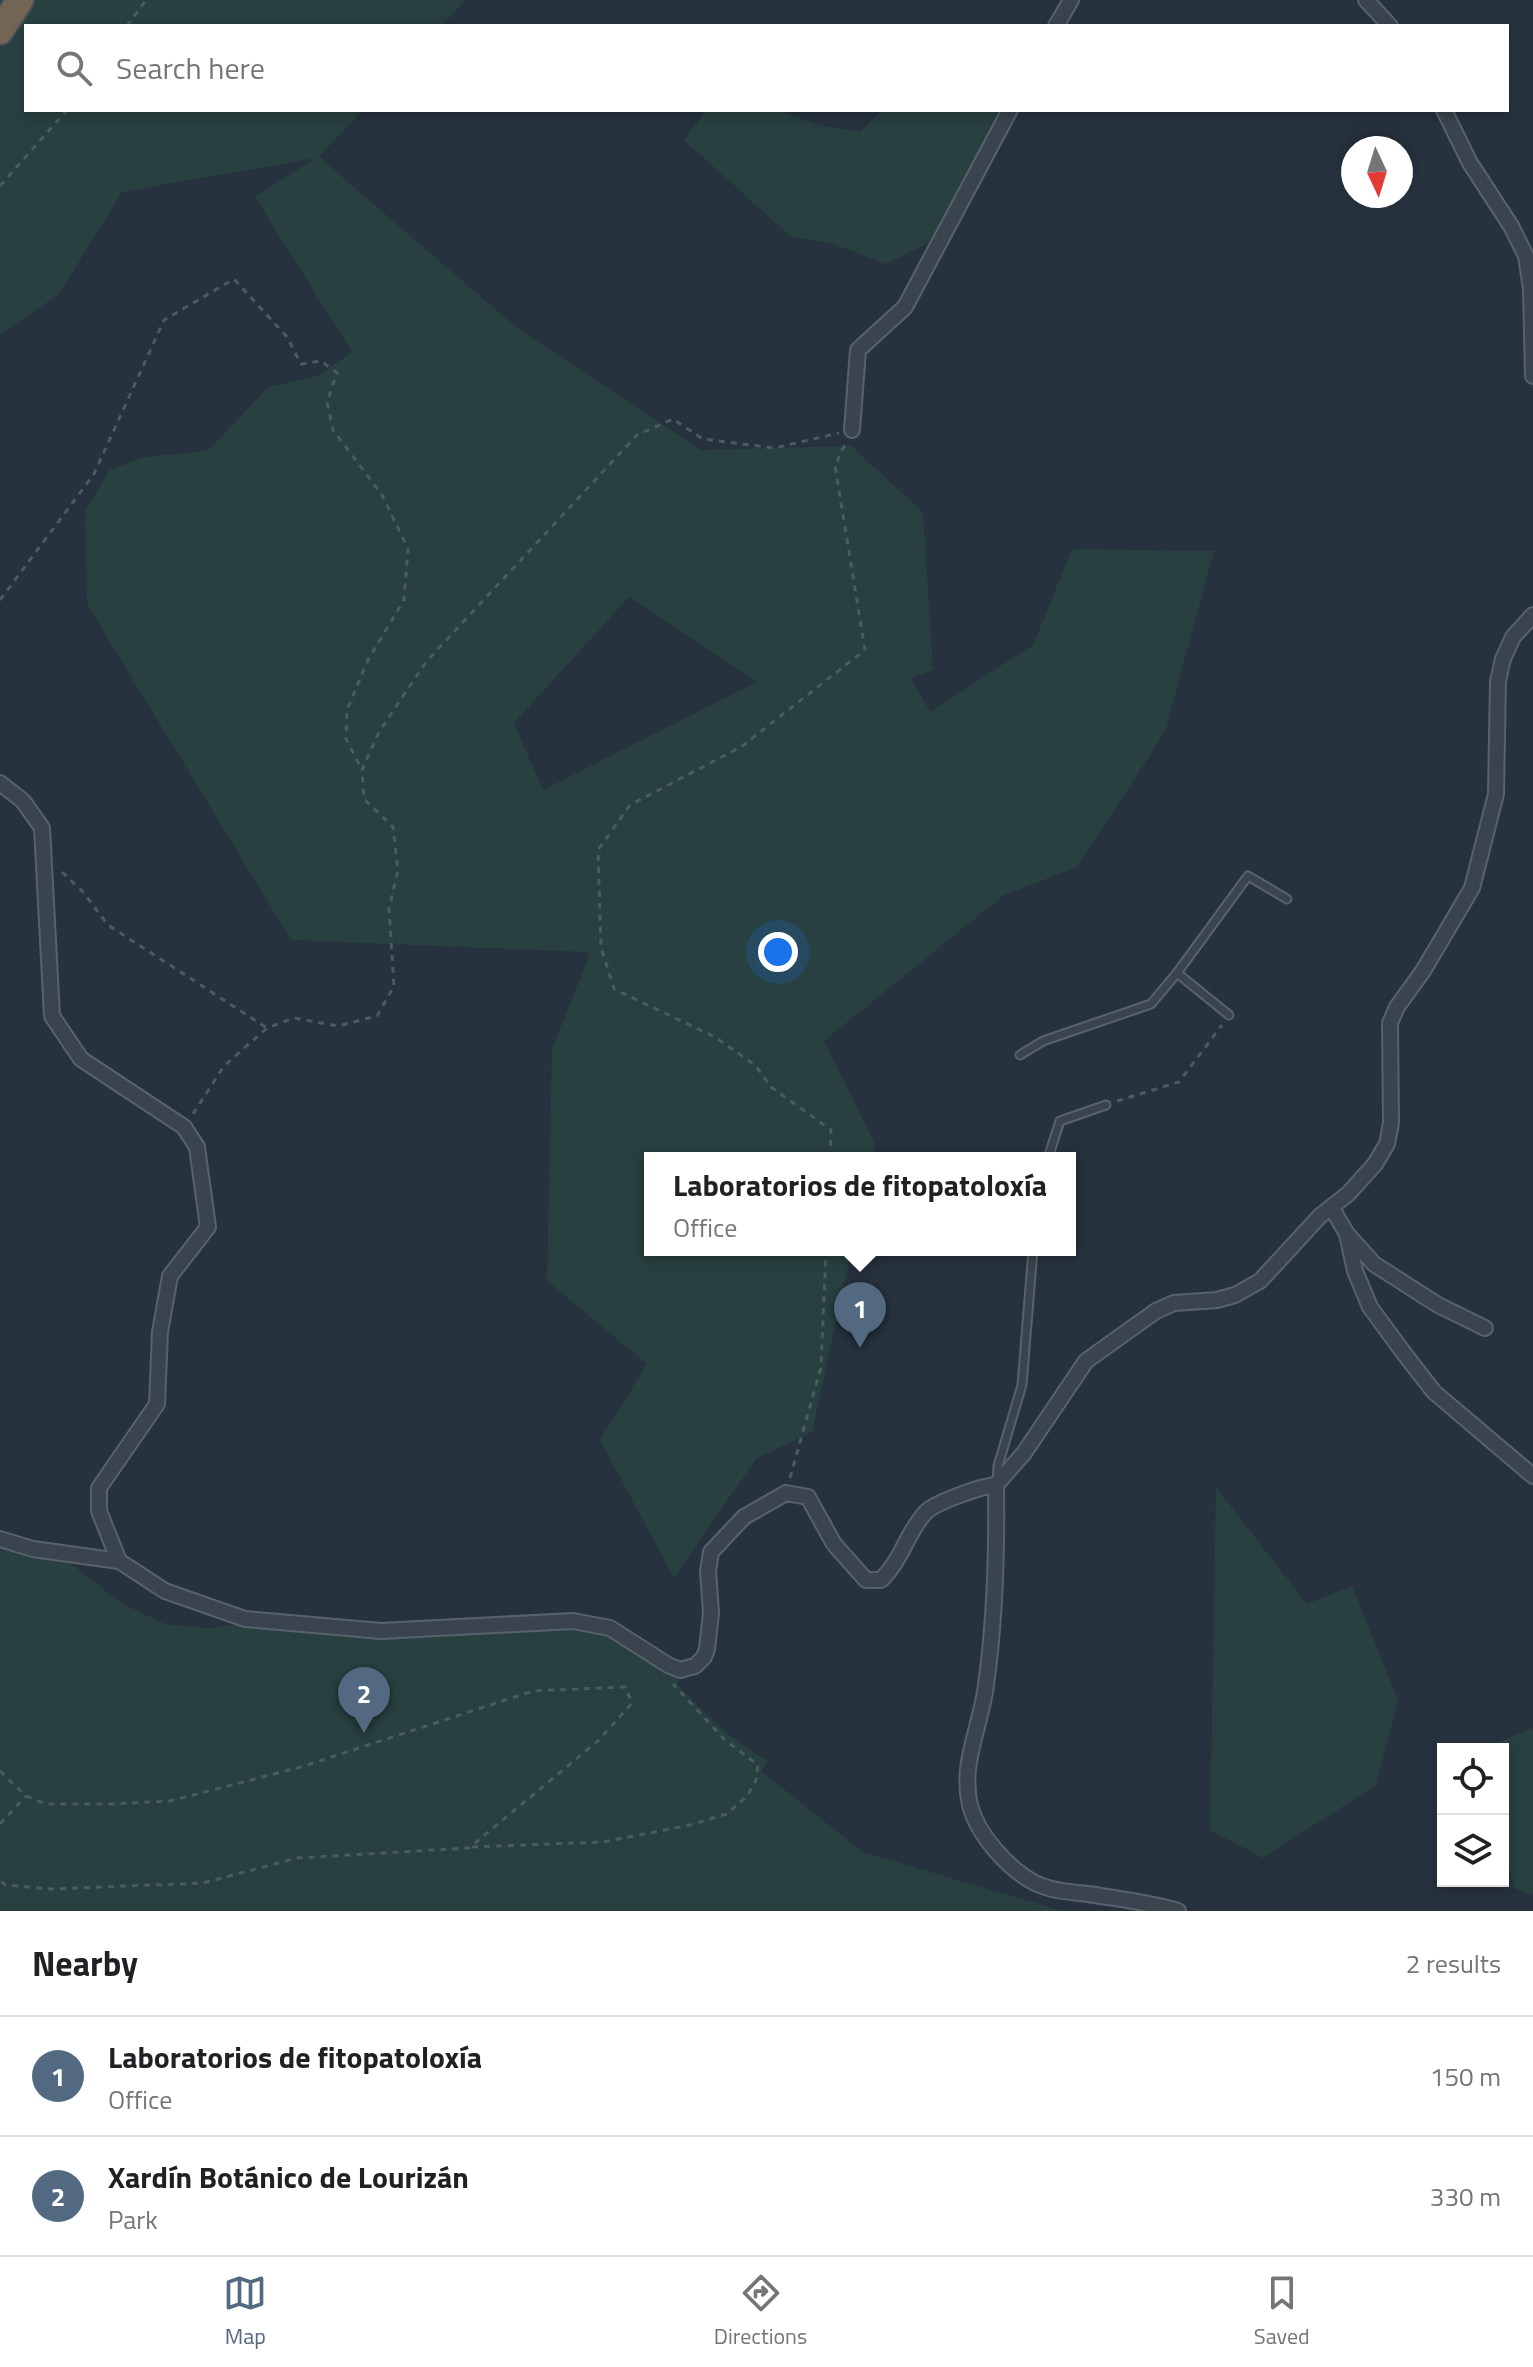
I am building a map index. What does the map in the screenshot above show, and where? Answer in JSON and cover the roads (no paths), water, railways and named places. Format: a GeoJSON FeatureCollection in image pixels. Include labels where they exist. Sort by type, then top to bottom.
{"type":"FeatureCollection","features":[{"type":"Feature","properties":{"kind":"highway"},"geometry":{"type":"LineString","coordinates":[[0,31],[20,0]]}},
{"type":"Feature","properties":{"kind":"street"},"geometry":{"type":"LineString","coordinates":[[1057,24],[1071,0]]}},
{"type":"Feature","properties":{"kind":"street"},"geometry":{"type":"LineString","coordinates":[[1366,0],[1388,24]]}},
{"type":"Feature","properties":{"kind":"street"},"geometry":{"type":"LineString","coordinates":[[852,430],[858,350],[905,307],[1009,112]]}},
{"type":"Feature","properties":{"kind":"street"},"geometry":{"type":"LineString","coordinates":[[1445,112],[1470,163],[1530,254],[1533,376]]}},
{"type":"Feature","properties":{"kind":"street"},"geometry":{"type":"LineString","coordinates":[[1178,1911],[1153,1904],[1055,1889],[1034,1882],[1008,1862],[985,1837],[974,1819],[967,1781],[970,1754],[986,1687],[997,1523],[996,1485],[1024,1453],[1086,1361],[1156,1311],[1174,1303],[1217,1300],[1235,1295],[1260,1281],[1375,1164],[1387,1144],[1391,1123],[1390,1023],[1472,888],[1496,794],[1498,681],[1513,637],[1533,615]]}},
{"type":"Feature","properties":{"kind":"street"},"geometry":{"type":"LineString","coordinates":[[0,783],[23,801],[42,828],[52,1016],[81,1059],[184,1127],[197,1147],[208,1227],[170,1276],[160,1332],[157,1404],[99,1488],[99,1511],[119,1561]]}},
{"type":"Feature","properties":{"kind":"street"},"geometry":{"type":"LineString","coordinates":[[1331,1207],[1347,1234],[1374,1264],[1438,1305],[1485,1328]]}},
{"type":"Feature","properties":{"kind":"street"},"geometry":{"type":"LineString","coordinates":[[1347,1234],[1362,1290],[1370,1307],[1403,1352],[1434,1392],[1533,1476]]}},
{"type":"Feature","properties":{"kind":"street"},"geometry":{"type":"LineString","coordinates":[[0,1539],[33,1549],[119,1561],[165,1591],[245,1619],[381,1631],[573,1621],[610,1628],[680,1670],[695,1666],[704,1657],[711,1613],[708,1571],[711,1552],[744,1517],[786,1493],[808,1497],[834,1544],[866,1580],[881,1580],[891,1570],[927,1510],[981,1486],[996,1485]]}},
{"type":"Feature","properties":{"kind":"lane"},"geometry":{"type":"LineString","coordinates":[[1020,1055],[1043,1041],[1151,1004],[1248,876],[1287,899]]}},
{"type":"Feature","properties":{"kind":"lane"},"geometry":{"type":"LineString","coordinates":[[1177,973],[1229,1015]]}},
{"type":"Feature","properties":{"kind":"lane"},"geometry":{"type":"LineString","coordinates":[[1050,1152],[1060,1121],[1106,1105]]}},
{"type":"Feature","properties":{"kind":"lane"},"geometry":{"type":"LineString","coordinates":[[996,1485],[998,1466],[1022,1385],[1033,1256]]}},
{"type":"Feature","properties":{"kind":"place","name":"Laboratorios de fitopatoloxía"},"geometry":{"type":"Point","coordinates":[860,1348]}},
{"type":"Feature","properties":{"kind":"place","name":"Xardín Botánico de Lourizán"},"geometry":{"type":"Point","coordinates":[364,1733]}}]}
